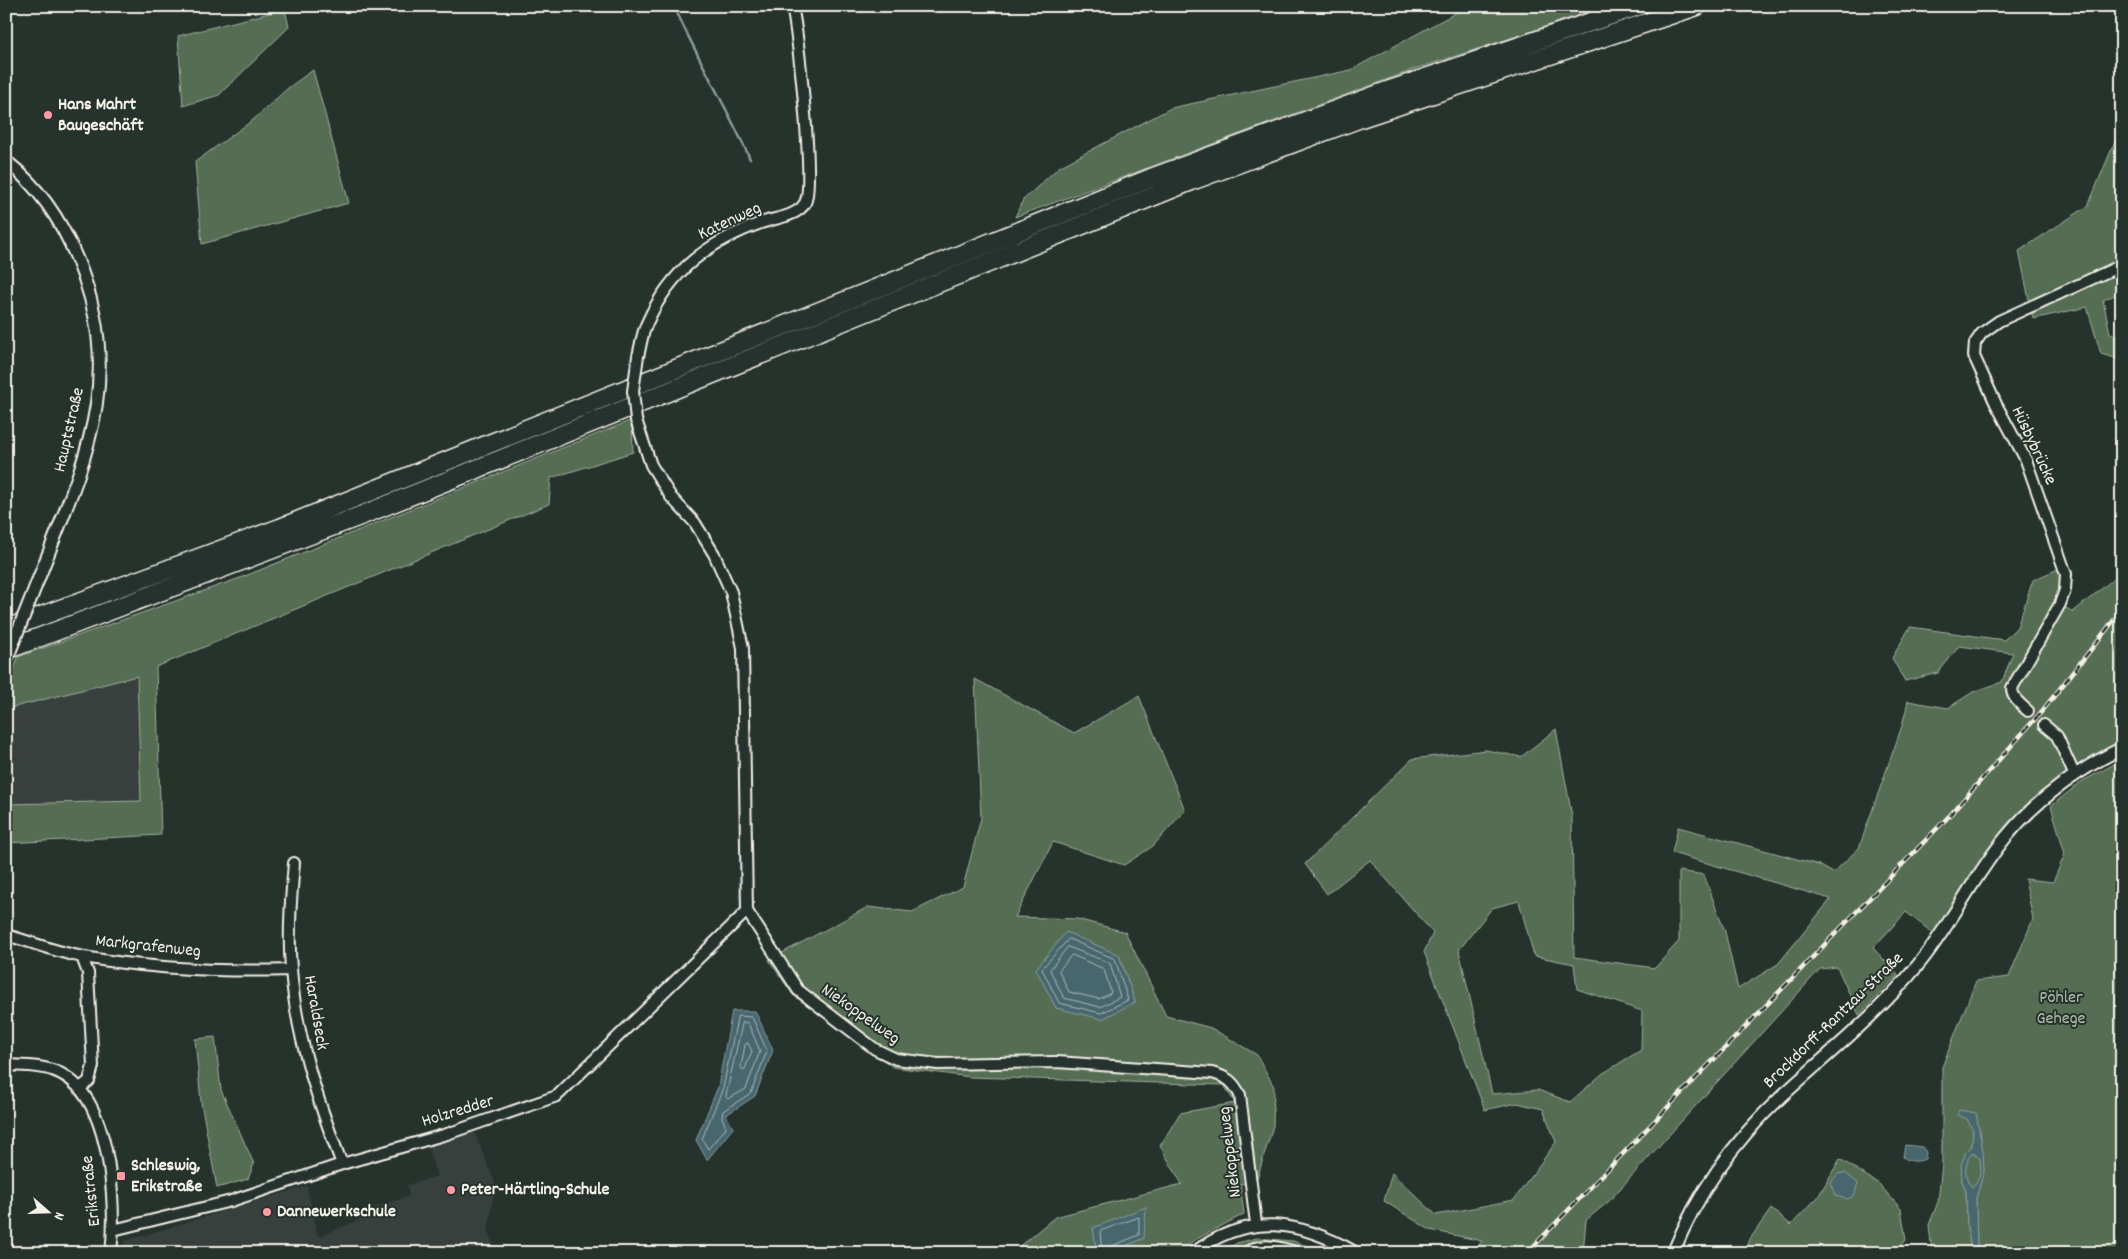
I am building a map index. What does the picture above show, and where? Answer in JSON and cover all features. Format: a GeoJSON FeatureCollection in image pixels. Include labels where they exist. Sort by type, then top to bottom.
{"type":"FeatureCollection","features":[{"type":"Feature","properties":{"kind":"highway"},"geometry":{"type":"LineString","coordinates":[[6,629],[280,528],[1151,178],[1390,90],[1638,6]]}},
{"type":"Feature","properties":{"kind":"highway"},"geometry":{"type":"LineString","coordinates":[[6,650],[360,516],[1194,180],[1370,114],[1697,6]]}},
{"type":"Feature","properties":{"kind":"street","name":"Katenweg"},"geometry":{"type":"LineString","coordinates":[[747,912],[743,648],[731,592],[714,554],[696,524],[671,497],[651,465],[636,420],[634,391],[638,356],[646,323],[663,294],[688,264],[708,247],[760,224],[793,213],[804,204],[808,195],[809,173],[800,60],[792,6]]}},
{"type":"Feature","properties":{"kind":"street","name":"Hauptstraße"},"geometry":{"type":"LineString","coordinates":[[6,161],[20,172],[42,197],[70,242],[92,301],[101,361],[97,408],[83,464],[6,661]]}},
{"type":"Feature","properties":{"kind":"street","name":"Hüsbybrücke"},"geometry":{"type":"LineString","coordinates":[[2028,711],[2015,699],[2012,694],[2012,688],[2060,604],[2065,590],[2066,574],[2026,460],[1996,404],[1974,356],[1974,343],[1982,333],[2000,322],[2122,265]]}},
{"type":"Feature","properties":{"kind":"street"},"geometry":{"type":"LineString","coordinates":[[2044,725],[2057,736],[2074,774]]}},
{"type":"Feature","properties":{"kind":"street","name":"Brockdorff-Rantzau-Straße"},"geometry":{"type":"LineString","coordinates":[[1673,1253],[1694,1206],[1714,1174],[1737,1145],[1781,1097],[1878,1009],[1918,965],[1945,930],[2005,838],[2031,810],[2074,774],[2122,748]]}},
{"type":"Feature","properties":{"kind":"street","name":"Haraldseck"},"geometry":{"type":"LineString","coordinates":[[294,863],[290,912],[290,970],[307,1064],[319,1104],[342,1164]]}},
{"type":"Feature","properties":{"kind":"street","name":"Holzredder"},"geometry":{"type":"LineString","coordinates":[[113,1230],[231,1201],[342,1164],[447,1134],[557,1096],[747,912]]}},
{"type":"Feature","properties":{"kind":"street","name":"Niekoppelweg"},"geometry":{"type":"LineString","coordinates":[[747,912],[798,990],[874,1049],[896,1059],[938,1064],[1057,1062],[1212,1073],[1224,1076],[1232,1081],[1240,1095],[1256,1224]]}},
{"type":"Feature","properties":{"kind":"street","name":"Markgrafenweg"},"geometry":{"type":"LineString","coordinates":[[6,935],[82,957],[157,967],[238,971],[290,970]]}},
{"type":"Feature","properties":{"kind":"street"},"geometry":{"type":"LineString","coordinates":[[6,1065],[53,1070],[80,1088],[89,1081],[93,1066],[88,973],[82,957]]}},
{"type":"Feature","properties":{"kind":"street","name":"Erikstraße"},"geometry":{"type":"LineString","coordinates":[[80,1088],[90,1103],[103,1139],[113,1230],[111,1253]]}},
{"type":"Feature","properties":{"kind":"street"},"geometry":{"type":"LineString","coordinates":[[1194,1253],[1223,1235],[1256,1224],[1297,1226],[1326,1237],[1358,1253]]}},
{"type":"Feature","properties":{"kind":"street"},"geometry":{"type":"LineString","coordinates":[[1246,1253],[1251,1249],[1260,1247],[1274,1247],[1299,1253]]}},
{"type":"Feature","properties":{"kind":"shaded area"},"geometry":{"type":"Polygon","coordinates":[[[137,676],[141,802],[6,804],[6,709],[137,676]]]}},
{"type":"Feature","properties":{"kind":"shaded area"},"geometry":{"type":"Polygon","coordinates":[[[474,1131],[495,1183],[488,1232],[496,1253],[123,1253],[125,1241],[307,1186],[318,1237],[366,1217],[364,1211],[409,1196],[407,1185],[437,1176],[427,1145],[474,1131]]]}},
{"type":"Feature","properties":{"kind":"green space"},"geometry":{"type":"Polygon","coordinates":[[[1468,6],[1611,6],[1418,68],[1015,217],[1023,200],[1059,167],[1171,108],[1351,70],[1468,6]]]}},
{"type":"Feature","properties":{"kind":"green space"},"geometry":{"type":"Polygon","coordinates":[[[285,9],[289,27],[219,95],[183,106],[178,36],[285,9]]]}},
{"type":"Feature","properties":{"kind":"green space"},"geometry":{"type":"Polygon","coordinates":[[[313,70],[349,203],[202,244],[195,162],[253,120],[288,88],[313,70]]]}},
{"type":"Feature","properties":{"kind":"green space"},"geometry":{"type":"Polygon","coordinates":[[[2122,137],[2122,292],[2103,300],[2110,333],[2122,337],[2122,360],[2101,354],[2087,307],[2033,319],[2019,251],[2088,206],[2115,141],[2122,137]]]}},
{"type":"Feature","properties":{"kind":"green space"},"geometry":{"type":"Polygon","coordinates":[[[632,420],[633,452],[551,478],[549,504],[156,667],[161,835],[6,843],[6,804],[141,801],[137,676],[6,709],[6,694],[18,657],[240,578],[632,420]]]}},
{"type":"Feature","properties":{"kind":"green space"},"geometry":{"type":"Polygon","coordinates":[[[2058,569],[2062,587],[2056,602],[2073,612],[2122,572],[2122,742],[2069,772],[2020,811],[1986,852],[1935,935],[1906,912],[1873,948],[1898,975],[1859,1015],[1837,967],[1820,969],[1608,1202],[1586,1220],[1583,1253],[1473,1253],[1482,1241],[1430,1230],[1384,1201],[1392,1173],[1436,1215],[1514,1200],[1556,1142],[1543,1109],[1517,1103],[1485,1110],[1424,952],[1433,933],[1370,860],[1327,894],[1305,864],[1412,759],[1486,750],[1521,757],[1556,729],[1572,817],[1574,957],[1655,968],[1679,941],[1679,871],[1704,875],[1725,932],[1738,989],[1778,964],[1831,899],[1672,853],[1678,827],[1819,865],[1833,873],[1859,848],[1902,726],[1908,701],[1948,708],[1973,692],[2002,682],[2013,653],[1959,646],[1938,673],[1905,681],[1892,658],[1910,627],[2004,640],[2017,627],[2033,580],[2058,569]],[[1519,901],[1492,908],[1459,950],[1492,1094],[1538,1090],[1570,1102],[1602,1074],[1641,1050],[1642,1011],[1577,989],[1574,964],[1534,956],[1519,901]]]}},
{"type":"Feature","properties":{"kind":"green space"},"geometry":{"type":"Polygon","coordinates":[[[975,679],[1074,733],[1139,696],[1185,810],[1153,846],[1124,865],[1053,842],[1015,917],[1077,919],[1125,932],[1166,1016],[1211,1028],[1257,1055],[1274,1087],[1273,1126],[1256,1182],[1240,1184],[1244,1214],[1193,1241],[1179,1253],[1110,1253],[1144,1238],[1117,1219],[1094,1228],[1097,1253],[1011,1253],[1055,1217],[1182,1184],[1160,1146],[1180,1113],[1235,1103],[1224,1085],[970,1077],[893,1067],[793,995],[769,960],[868,907],[912,912],[963,887],[981,818],[975,679]],[[1119,955],[1048,991],[1056,1008],[1135,1002],[1119,955]]]}},
{"type":"Feature","properties":{"kind":"green space","name":"Pöhler Gehege"},"geometry":{"type":"Polygon","coordinates":[[[2122,760],[2122,1253],[1977,1253],[1976,1198],[1984,1171],[1980,1130],[1967,1119],[1973,1130],[1972,1146],[1966,1152],[1962,1181],[1966,1191],[1967,1227],[1972,1253],[1932,1253],[1929,1225],[1938,1202],[1942,1164],[1942,1067],[1976,981],[2009,977],[2033,919],[2025,879],[2053,882],[2065,854],[2051,806],[2081,782],[2122,760]]]}},
{"type":"Feature","properties":{"kind":"green space"},"geometry":{"type":"Polygon","coordinates":[[[215,1037],[221,1090],[254,1164],[248,1179],[217,1188],[201,1102],[195,1039],[215,1037]]]}},
{"type":"Feature","properties":{"kind":"green space"},"geometry":{"type":"Polygon","coordinates":[[[1972,1152],[1980,1158],[1981,1166],[1979,1178],[1972,1187],[1965,1175],[1965,1170],[1967,1160],[1972,1152]]]}},
{"type":"Feature","properties":{"kind":"green space"},"geometry":{"type":"Polygon","coordinates":[[[1840,1159],[1879,1184],[1901,1209],[1906,1240],[1896,1253],[1745,1253],[1750,1239],[1771,1209],[1791,1225],[1818,1197],[1840,1159]]]}},
{"type":"Feature","properties":{"kind":"green space"},"geometry":{"type":"Polygon","coordinates":[[[1257,1238],[1293,1241],[1327,1253],[1273,1253],[1273,1245],[1243,1253],[1221,1253],[1237,1243],[1257,1238]]]}},
{"type":"Feature","properties":{"kind":"water"},"geometry":{"type":"Polygon","coordinates":[[[1066,932],[1119,955],[1135,1002],[1102,1019],[1056,1008],[1036,969],[1066,932]]]}},
{"type":"Feature","properties":{"kind":"water"},"geometry":{"type":"Polygon","coordinates":[[[732,1011],[755,1011],[773,1050],[755,1096],[726,1115],[733,1128],[707,1160],[696,1140],[718,1087],[732,1011]]]}},
{"type":"Feature","properties":{"kind":"water"},"geometry":{"type":"Polygon","coordinates":[[[1959,1110],[1976,1113],[1983,1151],[1984,1171],[1976,1198],[1977,1253],[1972,1253],[1967,1227],[1966,1191],[1962,1181],[1961,1165],[1966,1152],[1972,1146],[1973,1130],[1967,1119],[1957,1115],[1959,1110]],[[1973,1152],[1966,1165],[1967,1179],[1972,1187],[1980,1174],[1980,1158],[1973,1152]]]}},
{"type":"Feature","properties":{"kind":"water"},"geometry":{"type":"Polygon","coordinates":[[[1905,1145],[1922,1147],[1926,1152],[1925,1159],[1914,1161],[1903,1157],[1905,1145]]]}},
{"type":"Feature","properties":{"kind":"water"},"geometry":{"type":"Polygon","coordinates":[[[1845,1173],[1858,1183],[1854,1196],[1847,1199],[1836,1196],[1830,1183],[1838,1174],[1845,1173]]]}},
{"type":"Feature","properties":{"kind":"water"},"geometry":{"type":"Polygon","coordinates":[[[1146,1207],[1144,1238],[1110,1253],[1097,1253],[1093,1228],[1146,1207]]]}},
{"type":"Feature","properties":{"kind":"waterway"},"geometry":{"type":"LineString","coordinates":[[674,6],[750,159]]}},
{"type":"Feature","properties":{"kind":"tunnel"},"geometry":{"type":"LineString","coordinates":[[2028,711],[2044,725]]}},
{"type":"Feature","properties":{"kind":"railway"},"geometry":{"type":"LineString","coordinates":[[1527,1253],[1950,815],[2043,710],[2122,610]]}},
{"type":"Feature","properties":{"kind":"place","name":"Hans Mahrt Baugeschäft"},"geometry":{"type":"Point","coordinates":[48,115]}},
{"type":"Feature","properties":{"kind":"place","name":"Schleswig, Erikstraße"},"geometry":{"type":"Point","coordinates":[121,1176]}},
{"type":"Feature","properties":{"kind":"place","name":"Peter-Härtling-Schule"},"geometry":{"type":"Point","coordinates":[451,1190]}},
{"type":"Feature","properties":{"kind":"place","name":"Dannewerkschule"},"geometry":{"type":"Point","coordinates":[267,1212]}}]}
